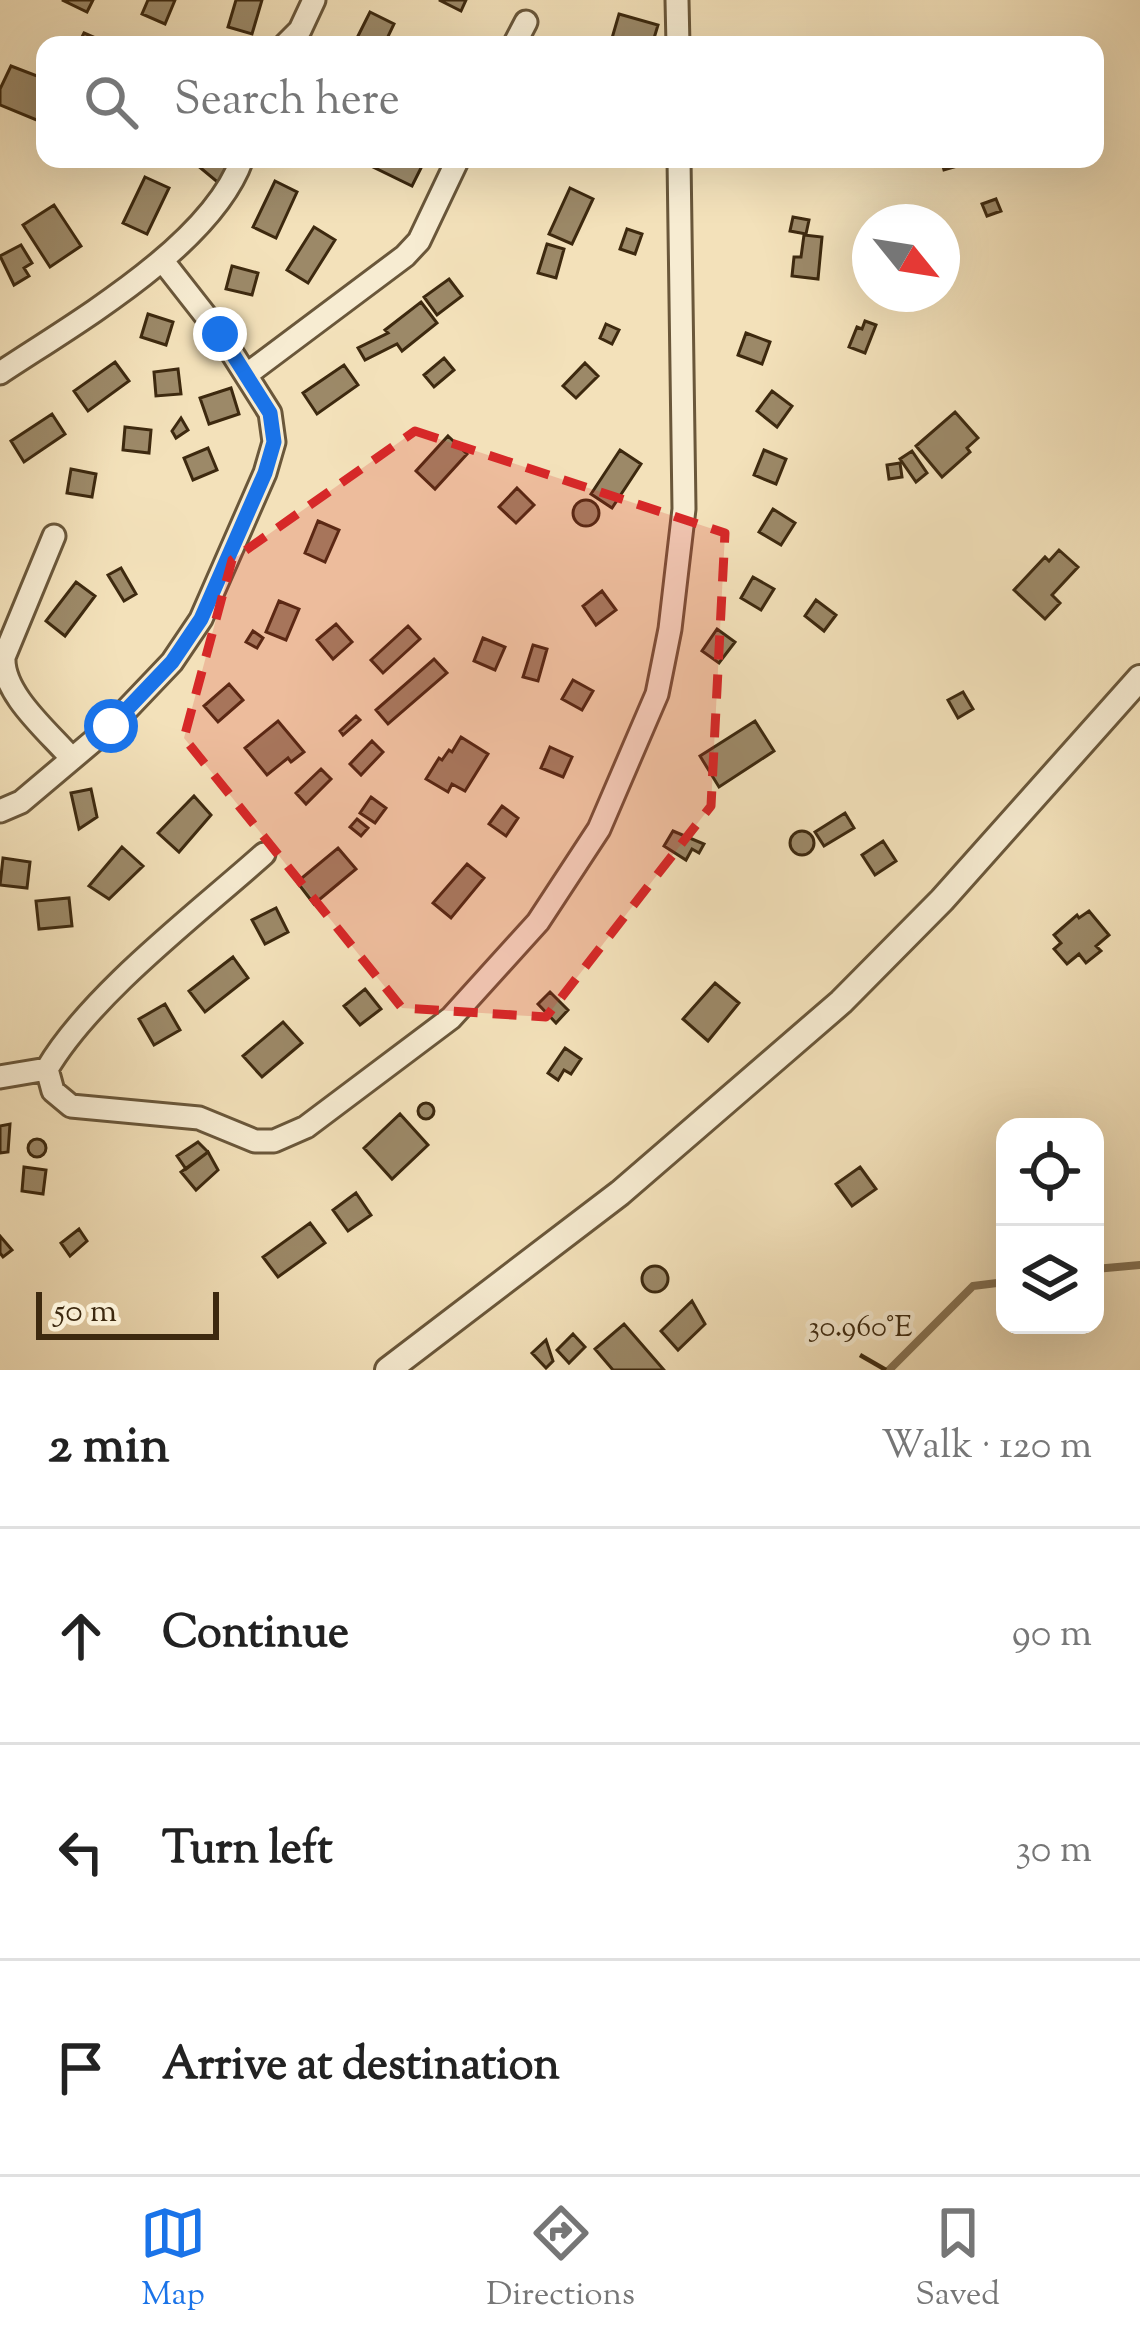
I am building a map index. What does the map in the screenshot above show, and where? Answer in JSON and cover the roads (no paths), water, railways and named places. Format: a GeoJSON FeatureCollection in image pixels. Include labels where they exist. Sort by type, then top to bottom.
{"type":"FeatureCollection","features":[{"type":"Feature","properties":{"kind":"street"},"geometry":{"type":"LineString","coordinates":[[293,36],[314,0]]}},
{"type":"Feature","properties":{"kind":"street"},"geometry":{"type":"LineString","coordinates":[[677,0],[677,36]]}},
{"type":"Feature","properties":{"kind":"street"},"geometry":{"type":"LineString","coordinates":[[519,36],[526,22]]}},
{"type":"Feature","properties":{"kind":"street"},"geometry":{"type":"LineString","coordinates":[[0,373],[162,260],[232,185],[239,168]]}},
{"type":"Feature","properties":{"kind":"street"},"geometry":{"type":"LineString","coordinates":[[246,375],[405,256],[419,241],[454,168]]}},
{"type":"Feature","properties":{"kind":"street"},"geometry":{"type":"LineString","coordinates":[[264,854],[65,1039],[47,1069],[53,1091],[71,1106],[199,1118],[254,1141],[274,1141],[306,1126],[452,1018],[538,922],[599,829],[657,694],[670,629],[684,509],[679,168]]}},
{"type":"Feature","properties":{"kind":"street"},"geometry":{"type":"LineString","coordinates":[[0,811],[21,802],[111,726],[172,662],[201,619],[265,473],[274,442],[270,413],[220,334],[162,260]]}},
{"type":"Feature","properties":{"kind":"street"},"geometry":{"type":"LineString","coordinates":[[54,536],[4,657],[3,671],[72,759]]}},
{"type":"Feature","properties":{"kind":"street"},"geometry":{"type":"LineString","coordinates":[[388,1370],[620,1193],[841,1002],[942,900],[1140,678]]}},
{"type":"Feature","properties":{"kind":"street"},"geometry":{"type":"LineString","coordinates":[[0,1077],[47,1069]]}},
{"type":"Feature","properties":{"kind":"waterway"},"geometry":{"type":"LineString","coordinates":[[1104,1268],[1140,1265]]}},
{"type":"Feature","properties":{"kind":"waterway"},"geometry":{"type":"LineString","coordinates":[[889,1370],[973,1286],[996,1283]]}}]}
